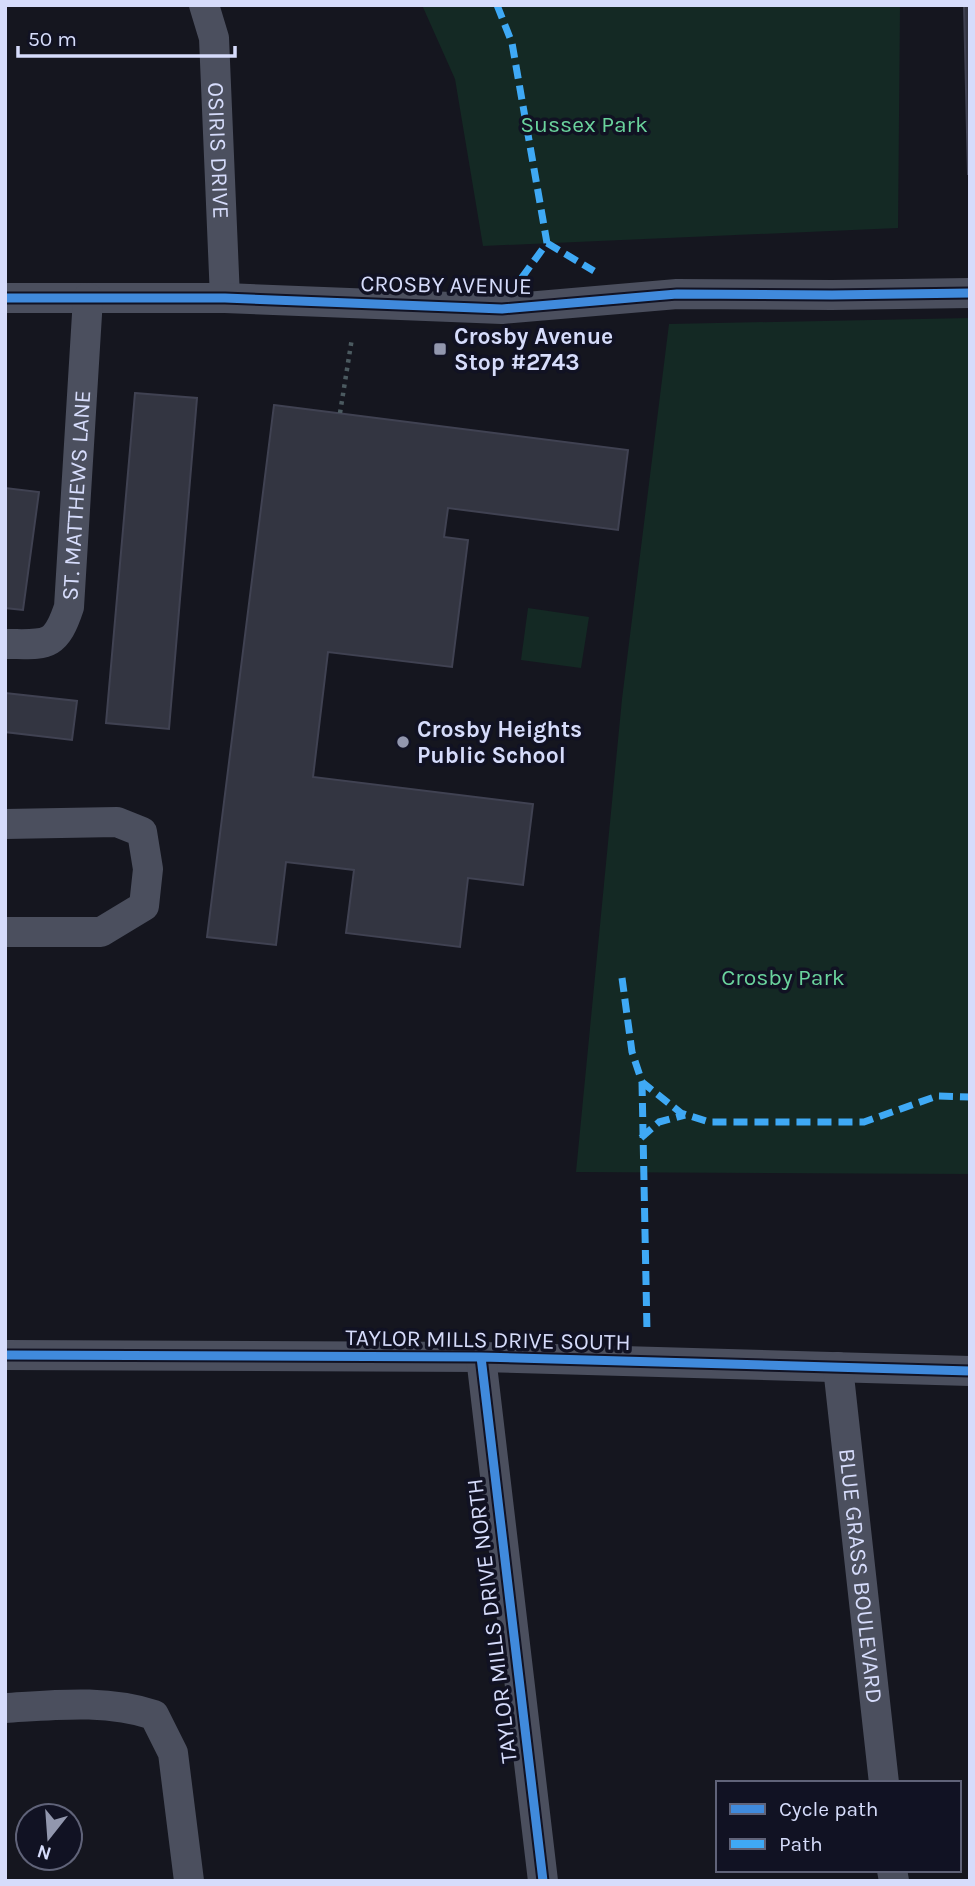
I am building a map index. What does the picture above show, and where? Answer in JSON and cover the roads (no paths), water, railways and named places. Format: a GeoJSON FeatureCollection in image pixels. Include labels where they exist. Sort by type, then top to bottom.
{"type":"FeatureCollection","features":[{"type":"Feature","properties":{"kind":"street","name":"OSIRIS DRIVE"},"geometry":{"type":"LineString","coordinates":[[204,5],[214,38],[225,298]]}},
{"type":"Feature","properties":{"kind":"street","name":"CROSBY AVENUE"},"geometry":{"type":"LineString","coordinates":[[5,298],[225,298],[502,309],[677,294],[970,293]]}},
{"type":"Feature","properties":{"kind":"street","name":"ST. MATTHEWS LANE"},"geometry":{"type":"LineString","coordinates":[[5,644],[43,644],[61,632],[69,607],[88,298]]}},
{"type":"Feature","properties":{"kind":"street"},"geometry":{"type":"LineString","coordinates":[[5,824],[117,822],[142,832],[148,869],[144,906],[101,932],[5,932]]}},
{"type":"Feature","properties":{"kind":"street","name":"TAYLOR MILLS DRIVE SOUTH"},"geometry":{"type":"LineString","coordinates":[[5,1355],[481,1357],[970,1371]]}},
{"type":"Feature","properties":{"kind":"street","name":"TAYLOR MILLS DRIVE NORTH"},"geometry":{"type":"LineString","coordinates":[[481,1357],[543,1881]]}},
{"type":"Feature","properties":{"kind":"street","name":"BLUE GRASS BOULEVARD"},"geometry":{"type":"LineString","coordinates":[[838,1367],[884,1781]]}},
{"type":"Feature","properties":{"kind":"street"},"geometry":{"type":"LineString","coordinates":[[5,1708],[93,1704],[129,1707],[154,1715],[173,1753],[189,1881]]}},
{"type":"Feature","properties":{"kind":"place","name":"Crosby Avenue Stop #2743"},"geometry":{"type":"Point","coordinates":[440,349]}},
{"type":"Feature","properties":{"kind":"place","name":"Crosby Heights Public School"},"geometry":{"type":"Point","coordinates":[403,742]}},
{"type":"Feature","properties":{"kind":"park label","name":"Sussex Park"},"geometry":{"type":"Point","coordinates":[584,124]}},
{"type":"Feature","properties":{"kind":"park label","name":"Crosby Park"},"geometry":{"type":"Point","coordinates":[783,977]}}]}
